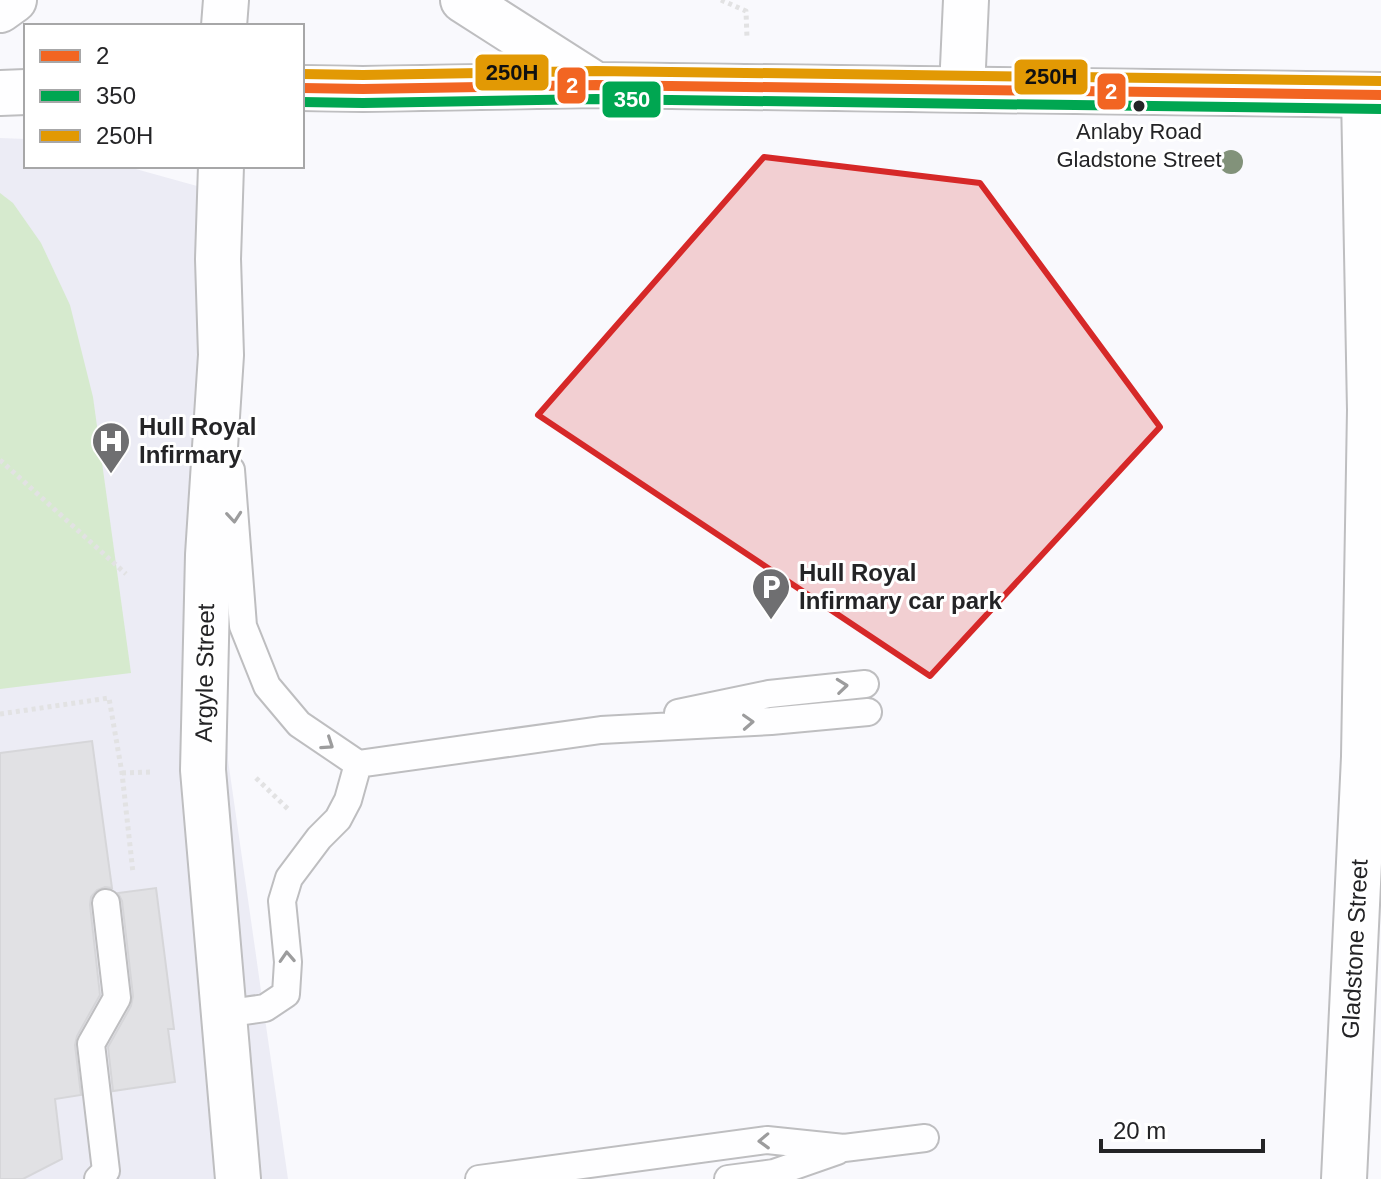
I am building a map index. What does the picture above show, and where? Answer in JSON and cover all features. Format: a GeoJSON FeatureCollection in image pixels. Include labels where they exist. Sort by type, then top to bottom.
{"type":"FeatureCollection","features":[{"type":"Feature","properties":{"kind":"street"},"geometry":{"type":"LineString","coordinates":[[0,10],[14,0]]}},
{"type":"Feature","properties":{"kind":"street"},"geometry":{"type":"LineString","coordinates":[[224,24],[226,0]]}},
{"type":"Feature","properties":{"kind":"street"},"geometry":{"type":"LineString","coordinates":[[463,0],[596,85]]}},
{"type":"Feature","properties":{"kind":"street"},"geometry":{"type":"LineString","coordinates":[[962,89],[966,0]]}},
{"type":"Feature","properties":{"kind":"street"},"geometry":{"type":"LineString","coordinates":[[304,88],[596,85],[1372,95]]}},
{"type":"Feature","properties":{"kind":"street"},"geometry":{"type":"LineString","coordinates":[[0,93],[24,92]]}},
{"type":"Feature","properties":{"kind":"street","name":"Gladstone Street"},"geometry":{"type":"LineString","coordinates":[[1344,1179],[1372,756],[1372,95]]}},
{"type":"Feature","properties":{"kind":"street","name":"Argyle Street"},"geometry":{"type":"LineString","coordinates":[[221,168],[218,259],[221,355],[208,555],[203,770],[238,1179]]}},
{"type":"Feature","properties":{"kind":"lane"},"geometry":{"type":"LineString","coordinates":[[221,355],[243,626],[267,686],[299,724],[358,764],[601,730],[769,694],[865,684]]}},
{"type":"Feature","properties":{"kind":"lane"},"geometry":{"type":"LineString","coordinates":[[601,730],[771,721],[868,712]]}},
{"type":"Feature","properties":{"kind":"lane"},"geometry":{"type":"LineString","coordinates":[[222,1014],[265,1008],[286,994],[288,962],[282,901],[289,878],[319,838],[338,819],[348,800],[358,764]]}},
{"type":"Feature","properties":{"kind":"lane"},"geometry":{"type":"LineString","coordinates":[[98,1179],[106,1171],[91,1044],[117,998],[106,903]]}},
{"type":"Feature","properties":{"kind":"lane"},"geometry":{"type":"LineString","coordinates":[[728,1179],[774,1173],[844,1148],[925,1138]]}},
{"type":"Feature","properties":{"kind":"lane"},"geometry":{"type":"LineString","coordinates":[[479,1179],[767,1140],[844,1148]]}},
{"type":"Feature","properties":{"kind":"path"},"geometry":{"type":"LineString","coordinates":[[0,460],[126,574]]}},
{"type":"Feature","properties":{"kind":"path"},"geometry":{"type":"LineString","coordinates":[[0,714],[109,698],[122,773],[133,882]]}},
{"type":"Feature","properties":{"kind":"path"},"geometry":{"type":"LineString","coordinates":[[122,773],[153,772]]}},
{"type":"Feature","properties":{"kind":"path"},"geometry":{"type":"LineString","coordinates":[[255,777],[296,816]]}},
{"type":"Feature","properties":{"kind":"highlighted area"},"geometry":{"type":"Polygon","coordinates":[[[764,157],[980,183],[1160,427],[930,676],[538,415],[764,157]]]}},
{"type":"Feature","properties":{"kind":"shaded area","name":"Hull Royal Infirmary"},"geometry":{"type":"Polygon","coordinates":[[[0,138],[24,139],[24,168],[132,168],[215,191],[228,760],[288,1179],[0,1179],[0,138]]]}},
{"type":"Feature","properties":{"kind":"green space"},"geometry":{"type":"Polygon","coordinates":[[[0,193],[13,203],[41,243],[70,305],[93,397],[131,673],[0,689],[0,193]]]}},
{"type":"Feature","properties":{"kind":"building"},"geometry":{"type":"Polygon","coordinates":[[[92,741],[112,888],[97,890],[91,897],[100,995],[75,1045],[81,1095],[55,1099],[62,1159],[23,1179],[0,1179],[0,753],[92,741]]]}},
{"type":"Feature","properties":{"kind":"building"},"geometry":{"type":"Polygon","coordinates":[[[156,888],[174,1029],[168,1029],[175,1082],[113,1091],[108,1047],[131,1006],[133,996],[122,901],[118,893],[156,888]]]}},
{"type":"Feature","properties":{"kind":"transit line","name":"250H"},"geometry":{"type":"LineString","coordinates":[[304,74],[596,71],[1381,81]]}},
{"type":"Feature","properties":{"kind":"transit line","name":"2"},"geometry":{"type":"LineString","coordinates":[[304,88],[596,85],[1381,95]]}},
{"type":"Feature","properties":{"kind":"transit line","name":"350"},"geometry":{"type":"LineString","coordinates":[[304,102],[596,99],[1381,109]]}},
{"type":"Feature","properties":{"kind":"place","name":"Anlaby Road Gladstone Street"},"geometry":{"type":"Point","coordinates":[1139,106]}},
{"type":"Feature","properties":{"kind":"place","name":"Hull Royal Infirmary"},"geometry":{"type":"Point","coordinates":[111,475]}},
{"type":"Feature","properties":{"kind":"place","name":"Hull Royal Infirmary car park"},"geometry":{"type":"Point","coordinates":[771,621]}}]}
